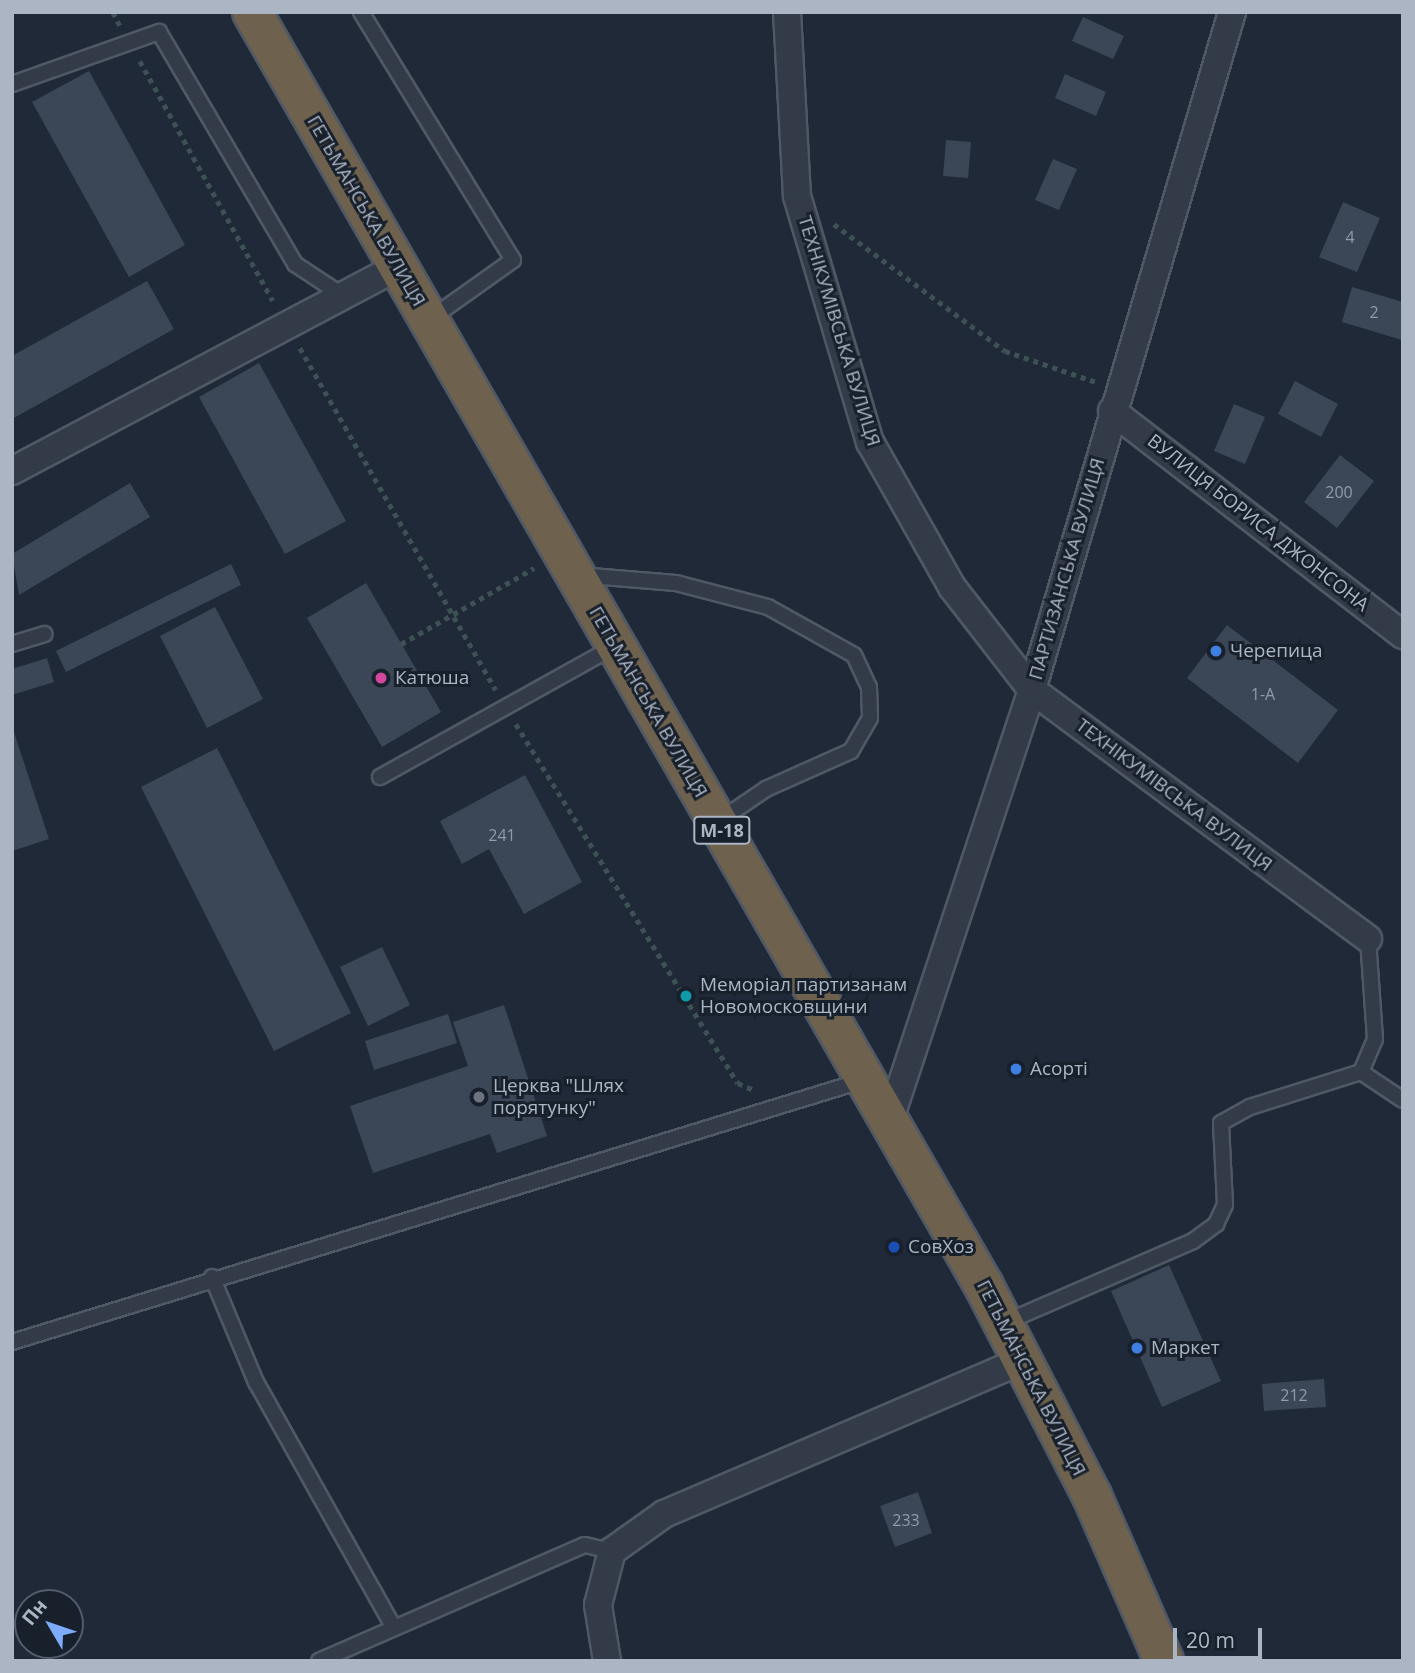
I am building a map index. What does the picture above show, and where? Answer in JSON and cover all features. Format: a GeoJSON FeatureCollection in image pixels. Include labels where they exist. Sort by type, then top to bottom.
{"type":"FeatureCollection","features":[{"type":"Feature","properties":{"kind":"highway","name":"ГЕТЬМАНСЬКА ВУЛИЦЯ"},"geometry":{"type":"LineString","coordinates":[[252,12],[1004,1323],[1024,1360],[1164,1661]]}},
{"type":"Feature","properties":{"kind":"street","name":"ТЕХНІКУМІВСЬКА ВУЛИЦЯ"},"geometry":{"type":"LineString","coordinates":[[787,12],[797,196],[870,442],[951,587],[1032,690],[1368,939]]}},
{"type":"Feature","properties":{"kind":"street","name":"ПАРТИЗАНСЬКА ВУЛИЦЯ"},"geometry":{"type":"LineString","coordinates":[[889,1122],[1032,690],[1115,400],[1232,12]]}},
{"type":"Feature","properties":{"kind":"street"},"geometry":{"type":"LineString","coordinates":[[12,471],[398,267]]}},
{"type":"Feature","properties":{"kind":"street","name":"ВУЛИЦЯ БОРИСА ДЖОНСОНА"},"geometry":{"type":"LineString","coordinates":[[1115,400],[1403,635]]}},
{"type":"Feature","properties":{"kind":"street"},"geometry":{"type":"LineString","coordinates":[[607,1661],[598,1605],[612,1552],[664,1514],[1024,1360]]}},
{"type":"Feature","properties":{"kind":"lane"},"geometry":{"type":"LineString","coordinates":[[361,12],[513,260],[428,320]]}},
{"type":"Feature","properties":{"kind":"lane"},"geometry":{"type":"LineString","coordinates":[[12,84],[159,32],[295,264],[342,295]]}},
{"type":"Feature","properties":{"kind":"lane"},"geometry":{"type":"LineString","coordinates":[[568,563],[676,583],[768,607],[854,655],[869,687],[870,719],[851,751],[766,789],[718,822]]}},
{"type":"Feature","properties":{"kind":"lane"},"geometry":{"type":"LineString","coordinates":[[12,644],[45,634]]}},
{"type":"Feature","properties":{"kind":"lane"},"geometry":{"type":"LineString","coordinates":[[380,778],[616,646]]}},
{"type":"Feature","properties":{"kind":"lane"},"geometry":{"type":"LineString","coordinates":[[1362,1072],[1375,1039],[1368,939]]}},
{"type":"Feature","properties":{"kind":"lane"},"geometry":{"type":"LineString","coordinates":[[1362,1072],[1403,1100]]}},
{"type":"Feature","properties":{"kind":"lane"},"geometry":{"type":"LineString","coordinates":[[1004,1323],[1193,1241],[1216,1224],[1225,1205],[1221,1123],[1250,1107],[1362,1072]]}},
{"type":"Feature","properties":{"kind":"lane"},"geometry":{"type":"LineString","coordinates":[[12,1342],[212,1277],[790,1106],[864,1080]]}},
{"type":"Feature","properties":{"kind":"lane"},"geometry":{"type":"LineString","coordinates":[[212,1277],[256,1382],[394,1628]]}},
{"type":"Feature","properties":{"kind":"lane"},"geometry":{"type":"LineString","coordinates":[[318,1661],[585,1545],[612,1552]]}},
{"type":"Feature","properties":{"kind":"path"},"geometry":{"type":"LineString","coordinates":[[113,12],[286,324],[506,709],[738,1083],[790,1106]]}},
{"type":"Feature","properties":{"kind":"path"},"geometry":{"type":"LineString","coordinates":[[797,196],[1005,351],[1115,400]]}},
{"type":"Feature","properties":{"kind":"path"},"geometry":{"type":"LineString","coordinates":[[401,644],[454,614],[568,563]]}},
{"type":"Feature","properties":{"kind":"building"},"geometry":{"type":"Polygon","coordinates":[[[1083,17],[1124,36],[1113,59],[1072,41],[1083,17]]]}},
{"type":"Feature","properties":{"kind":"building"},"geometry":{"type":"Polygon","coordinates":[[[89,71],[185,245],[129,277],[32,102],[89,71]]]}},
{"type":"Feature","properties":{"kind":"building"},"geometry":{"type":"Polygon","coordinates":[[[1065,74],[1106,92],[1096,116],[1055,98],[1065,74]]]}},
{"type":"Feature","properties":{"kind":"building"},"geometry":{"type":"Polygon","coordinates":[[[946,140],[971,142],[968,178],[943,176],[946,140]]]}},
{"type":"Feature","properties":{"kind":"building"},"geometry":{"type":"Polygon","coordinates":[[[1053,159],[1077,169],[1059,210],[1035,200],[1053,159]]]}},
{"type":"Feature","properties":{"kind":"building"},"geometry":{"type":"Polygon","coordinates":[[[1343,202],[1380,218],[1357,272],[1319,257],[1343,202]]]}},
{"type":"Feature","properties":{"kind":"building"},"geometry":{"type":"Polygon","coordinates":[[[147,281],[174,329],[12,419],[12,356],[147,281]]]}},
{"type":"Feature","properties":{"kind":"building"},"geometry":{"type":"Polygon","coordinates":[[[1352,287],[1403,302],[1402,340],[1342,322],[1352,287]]]}},
{"type":"Feature","properties":{"kind":"building"},"geometry":{"type":"Polygon","coordinates":[[[259,363],[346,521],[285,554],[199,397],[259,363]]]}},
{"type":"Feature","properties":{"kind":"building"},"geometry":{"type":"Polygon","coordinates":[[[1295,381],[1338,404],[1321,437],[1278,414],[1295,381]]]}},
{"type":"Feature","properties":{"kind":"building"},"geometry":{"type":"Polygon","coordinates":[[[1234,404],[1265,417],[1245,464],[1214,451],[1234,404]]]}},
{"type":"Feature","properties":{"kind":"building"},"geometry":{"type":"Polygon","coordinates":[[[1340,455],[1374,481],[1337,528],[1304,502],[1340,455]]]}},
{"type":"Feature","properties":{"kind":"building"},"geometry":{"type":"Polygon","coordinates":[[[130,483],[150,517],[19,595],[12,554],[130,483]]]}},
{"type":"Feature","properties":{"kind":"building"},"geometry":{"type":"Polygon","coordinates":[[[231,564],[241,585],[66,672],[56,651],[231,564]]]}},
{"type":"Feature","properties":{"kind":"building","name":"Катюша"},"geometry":{"type":"Polygon","coordinates":[[[366,583],[441,712],[382,747],[307,618],[366,583]]]}},
{"type":"Feature","properties":{"kind":"building"},"geometry":{"type":"Polygon","coordinates":[[[215,607],[263,699],[207,728],[160,636],[215,607]]]}},
{"type":"Feature","properties":{"kind":"building"},"geometry":{"type":"Polygon","coordinates":[[[1227,625],[1338,710],[1298,763],[1187,678],[1227,625]]]}},
{"type":"Feature","properties":{"kind":"building"},"geometry":{"type":"Polygon","coordinates":[[[47,658],[54,682],[12,695],[12,669],[47,658]]]}},
{"type":"Feature","properties":{"kind":"building"},"geometry":{"type":"Polygon","coordinates":[[[12,726],[49,839],[12,851],[12,726]]]}},
{"type":"Feature","properties":{"kind":"building"},"geometry":{"type":"Polygon","coordinates":[[[217,748],[351,1013],[274,1051],[141,787],[217,748]]]}},
{"type":"Feature","properties":{"kind":"building"},"geometry":{"type":"Polygon","coordinates":[[[525,775],[582,882],[524,914],[489,849],[462,864],[440,821],[525,775]]]}},
{"type":"Feature","properties":{"kind":"building"},"geometry":{"type":"Polygon","coordinates":[[[382,947],[410,1005],[368,1026],[340,967],[382,947]]]}},
{"type":"Feature","properties":{"kind":"building"},"geometry":{"type":"Polygon","coordinates":[[[504,1005],[547,1136],[497,1153],[490,1134],[373,1173],[350,1106],[468,1066],[453,1022],[504,1005]]]}},
{"type":"Feature","properties":{"kind":"building"},"geometry":{"type":"Polygon","coordinates":[[[448,1014],[457,1043],[374,1070],[365,1041],[448,1014]]]}},
{"type":"Feature","properties":{"kind":"building"},"geometry":{"type":"Polygon","coordinates":[[[1169,1265],[1221,1381],[1162,1407],[1111,1291],[1169,1265]]]}},
{"type":"Feature","properties":{"kind":"building"},"geometry":{"type":"Polygon","coordinates":[[[1324,1379],[1326,1407],[1264,1411],[1262,1384],[1324,1379]]]}},
{"type":"Feature","properties":{"kind":"building"},"geometry":{"type":"Polygon","coordinates":[[[918,1492],[932,1533],[895,1547],[880,1506],[918,1492]]]}},
{"type":"Feature","properties":{"kind":"place","name":"Черепица"},"geometry":{"type":"Point","coordinates":[1216,651]}},
{"type":"Feature","properties":{"kind":"place","name":"Катюша"},"geometry":{"type":"Point","coordinates":[381,678]}},
{"type":"Feature","properties":{"kind":"place","name":"Меморіал партизанам Новомосковщини"},"geometry":{"type":"Point","coordinates":[686,996]}},
{"type":"Feature","properties":{"kind":"place","name":"Асорті"},"geometry":{"type":"Point","coordinates":[1016,1069]}},
{"type":"Feature","properties":{"kind":"place","name":"Церква \"Шлях порятунку\""},"geometry":{"type":"Point","coordinates":[479,1097]}},
{"type":"Feature","properties":{"kind":"place","name":"СовХоз"},"geometry":{"type":"Point","coordinates":[894,1247]}},
{"type":"Feature","properties":{"kind":"place","name":"Маркет"},"geometry":{"type":"Point","coordinates":[1137,1348]}}]}
